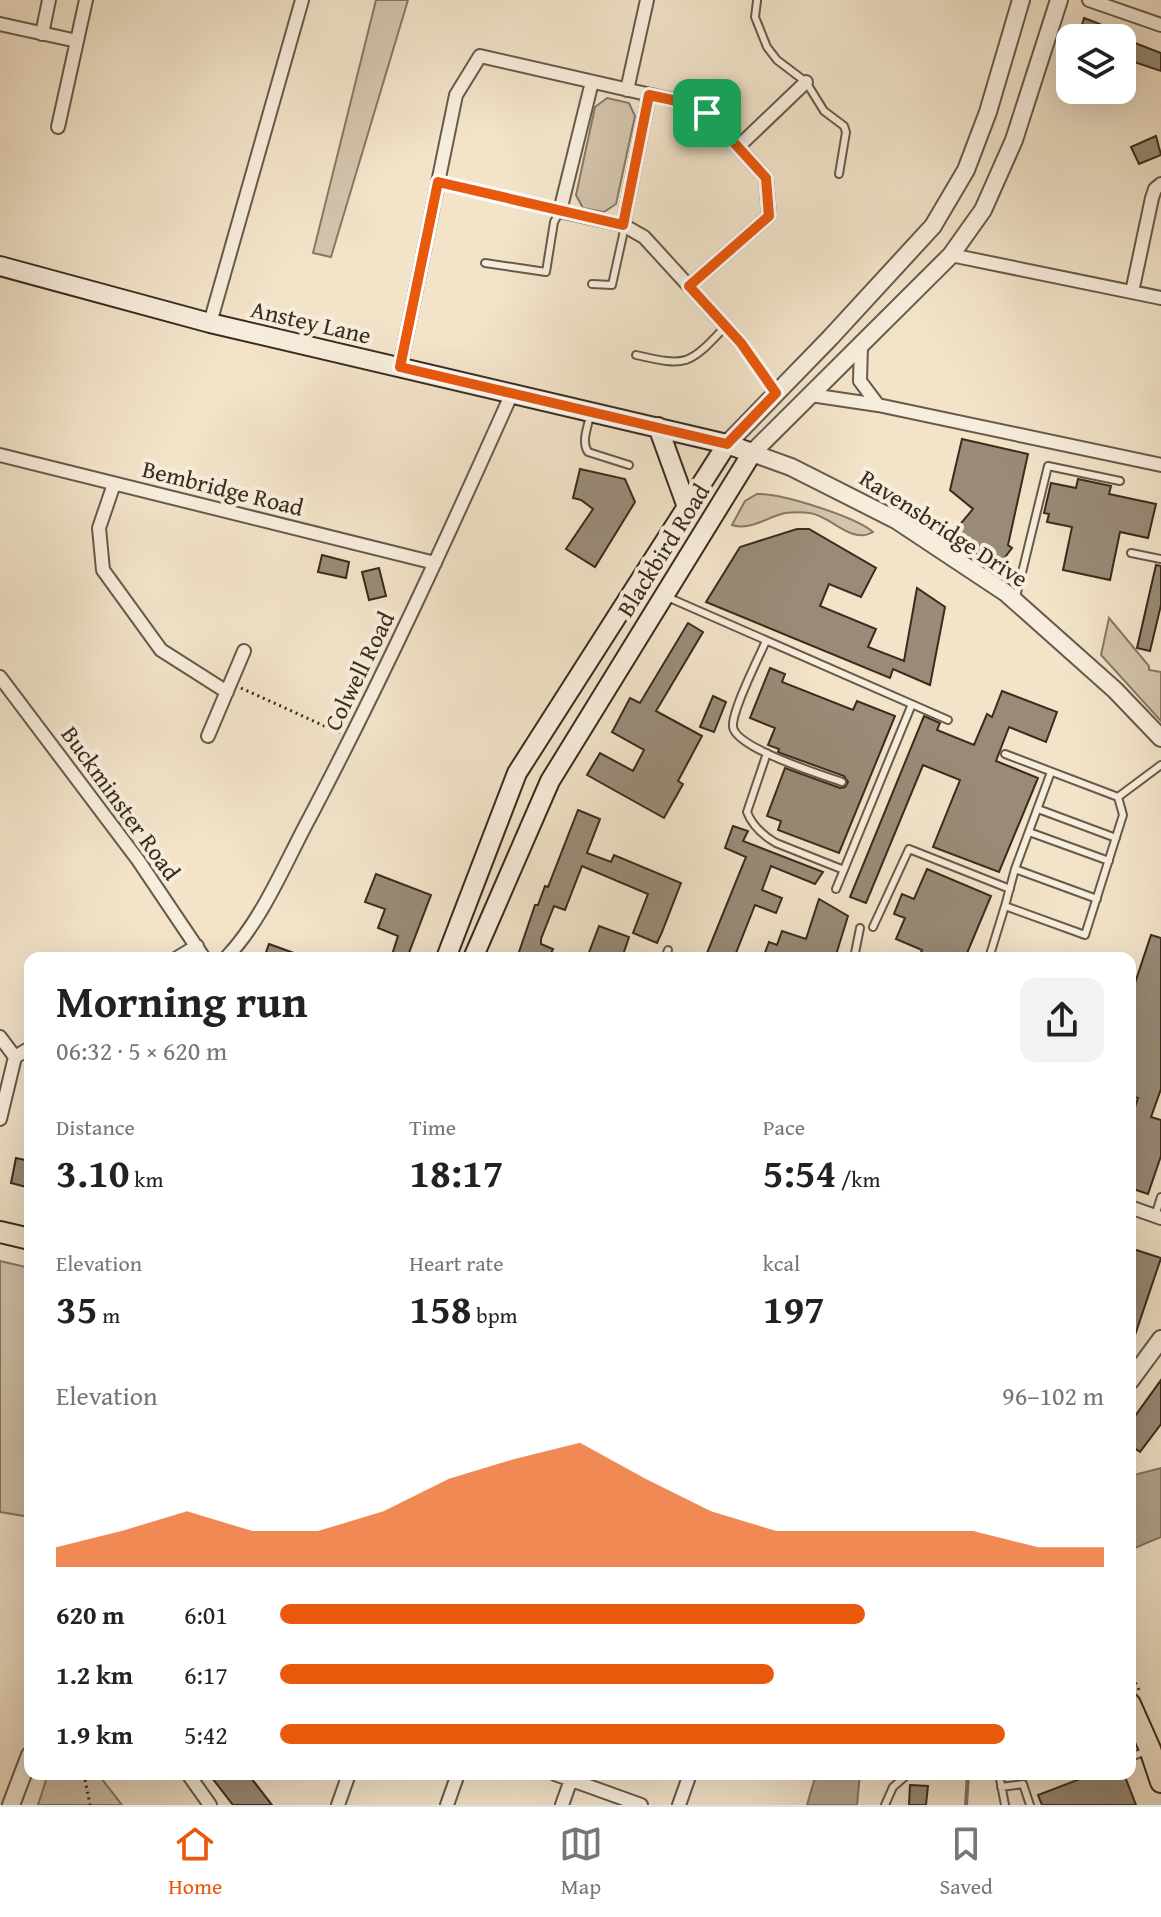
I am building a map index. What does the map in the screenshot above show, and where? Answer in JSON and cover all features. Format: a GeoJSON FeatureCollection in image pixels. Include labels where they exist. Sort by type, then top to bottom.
{"type":"FeatureCollection","features":[{"type":"Feature","properties":{"kind":"main road","name":"Anstey Lane"},"geometry":{"type":"LineString","coordinates":[[0,266],[210,323],[658,427],[752,453]]}},
{"type":"Feature","properties":{"kind":"main road"},"geometry":{"type":"LineString","coordinates":[[658,427],[687,507]]}},
{"type":"Feature","properties":{"kind":"main road","name":"Blackbird Road"},"geometry":{"type":"LineString","coordinates":[[448,952],[517,773],[727,444]]}},
{"type":"Feature","properties":{"kind":"main road","name":"Blackbird Road"},"geometry":{"type":"LineString","coordinates":[[475,952],[550,781],[752,453]]}},
{"type":"Feature","properties":{"kind":"main road"},"geometry":{"type":"LineString","coordinates":[[0,1232],[24,1238]]}},
{"type":"Feature","properties":{"kind":"main road"},"geometry":{"type":"LineString","coordinates":[[1136,1732],[1150,1749],[1161,1782]]}},
{"type":"Feature","properties":{"kind":"street"},"geometry":{"type":"LineString","coordinates":[[42,34],[49,0]]}},
{"type":"Feature","properties":{"kind":"street"},"geometry":{"type":"LineString","coordinates":[[58,127],[86,0]]}},
{"type":"Feature","properties":{"kind":"street"},"geometry":{"type":"LineString","coordinates":[[210,323],[302,0]]}},
{"type":"Feature","properties":{"kind":"street"},"geometry":{"type":"LineString","coordinates":[[627,90],[647,0]]}},
{"type":"Feature","properties":{"kind":"street","name":"Blackbird Road"},"geometry":{"type":"LineString","coordinates":[[727,444],[933,226],[966,170],[988,112],[1021,0]]}},
{"type":"Feature","properties":{"kind":"street","name":"Blackbird Road"},"geometry":{"type":"LineString","coordinates":[[752,453],[951,255],[983,210],[1014,140],[1059,0]]}},
{"type":"Feature","properties":{"kind":"street"},"geometry":{"type":"LineString","coordinates":[[1089,0],[1161,25]]}},
{"type":"Feature","properties":{"kind":"street"},"geometry":{"type":"LineString","coordinates":[[0,24],[77,41]]}},
{"type":"Feature","properties":{"kind":"street"},"geometry":{"type":"LineString","coordinates":[[400,367],[456,95],[480,56],[686,103],[707,113],[738,147],[766,178],[769,216],[689,286]]}},
{"type":"Feature","properties":{"kind":"street"},"geometry":{"type":"LineString","coordinates":[[592,82],[560,211],[624,226],[644,237],[741,343]]}},
{"type":"Feature","properties":{"kind":"street"},"geometry":{"type":"LineString","coordinates":[[738,147],[806,82]]}},
{"type":"Feature","properties":{"kind":"street"},"geometry":{"type":"LineString","coordinates":[[624,226],[649,95]]}},
{"type":"Feature","properties":{"kind":"street"},"geometry":{"type":"LineString","coordinates":[[1132,292],[1152,198],[1161,184]]}},
{"type":"Feature","properties":{"kind":"street"},"geometry":{"type":"LineString","coordinates":[[951,255],[1161,298]]}},
{"type":"Feature","properties":{"kind":"street"},"geometry":{"type":"LineString","coordinates":[[861,345],[860,381],[878,405]]}},
{"type":"Feature","properties":{"kind":"street","name":"Colwell Road"},"geometry":{"type":"LineString","coordinates":[[231,952],[255,920],[351,739],[512,393]]}},
{"type":"Feature","properties":{"kind":"street"},"geometry":{"type":"LineString","coordinates":[[811,395],[878,405],[1161,465]]}},
{"type":"Feature","properties":{"kind":"street","name":"Ravensbridge Drive"},"geometry":{"type":"LineString","coordinates":[[752,453],[803,473],[896,520],[1015,600],[1115,690],[1161,738]]}},
{"type":"Feature","properties":{"kind":"street","name":"Bembridge Road"},"geometry":{"type":"LineString","coordinates":[[0,455],[435,563]]}},
{"type":"Feature","properties":{"kind":"street"},"geometry":{"type":"LineString","coordinates":[[114,484],[99,528],[103,570],[161,650],[229,687]]}},
{"type":"Feature","properties":{"kind":"street"},"geometry":{"type":"LineString","coordinates":[[208,736],[244,651]]}},
{"type":"Feature","properties":{"kind":"street","name":"Buckminster Road"},"geometry":{"type":"LineString","coordinates":[[0,677],[138,860],[200,952]]}},
{"type":"Feature","properties":{"kind":"street"},"geometry":{"type":"LineString","coordinates":[[467,903],[493,909]]}},
{"type":"Feature","properties":{"kind":"street"},"geometry":{"type":"LineString","coordinates":[[187,952],[197,946]]}},
{"type":"Feature","properties":{"kind":"street"},"geometry":{"type":"LineString","coordinates":[[0,1037],[15,1057]]}},
{"type":"Feature","properties":{"kind":"street"},"geometry":{"type":"LineString","coordinates":[[0,1119],[15,1057],[24,1052]]}},
{"type":"Feature","properties":{"kind":"street"},"geometry":{"type":"LineString","coordinates":[[0,1053],[15,1057]]}},
{"type":"Feature","properties":{"kind":"street"},"geometry":{"type":"LineString","coordinates":[[1136,1209],[1158,1217]]}},
{"type":"Feature","properties":{"kind":"street"},"geometry":{"type":"LineString","coordinates":[[1136,1373],[1161,1339]]}},
{"type":"Feature","properties":{"kind":"street"},"geometry":{"type":"LineString","coordinates":[[11,1805],[24,1771]]}},
{"type":"Feature","properties":{"kind":"street"},"geometry":{"type":"LineString","coordinates":[[192,1780],[210,1805]]}},
{"type":"Feature","properties":{"kind":"street"},"geometry":{"type":"LineString","coordinates":[[338,1805],[347,1780]]}},
{"type":"Feature","properties":{"kind":"street"},"geometry":{"type":"LineString","coordinates":[[447,1805],[456,1780]]}},
{"type":"Feature","properties":{"kind":"street"},"geometry":{"type":"LineString","coordinates":[[562,1805],[571,1780]]}},
{"type":"Feature","properties":{"kind":"street"},"geometry":{"type":"LineString","coordinates":[[579,1780],[641,1805]]}},
{"type":"Feature","properties":{"kind":"street"},"geometry":{"type":"LineString","coordinates":[[679,1805],[688,1780]]}},
{"type":"Feature","properties":{"kind":"lane"},"geometry":{"type":"LineString","coordinates":[[757,1],[755,17],[767,47],[777,60],[806,82],[824,111],[844,126],[846,132],[839,174]]}},
{"type":"Feature","properties":{"kind":"lane"},"geometry":{"type":"LineString","coordinates":[[546,272],[554,222],[560,211]]}},
{"type":"Feature","properties":{"kind":"lane"},"geometry":{"type":"LineString","coordinates":[[592,284],[612,285],[624,226]]}},
{"type":"Feature","properties":{"kind":"lane"},"geometry":{"type":"LineString","coordinates":[[485,263],[557,274]]}},
{"type":"Feature","properties":{"kind":"lane"},"geometry":{"type":"LineString","coordinates":[[636,355],[680,363],[692,359],[726,326]]}},
{"type":"Feature","properties":{"kind":"lane"},"geometry":{"type":"LineString","coordinates":[[591,412],[585,448],[588,452],[629,465]]}},
{"type":"Feature","properties":{"kind":"lane"},"geometry":{"type":"LineString","coordinates":[[1015,600],[1048,466],[1120,481]]}},
{"type":"Feature","properties":{"kind":"lane"},"geometry":{"type":"LineString","coordinates":[[1131,553],[1161,559]]}},
{"type":"Feature","properties":{"kind":"lane"},"geometry":{"type":"LineString","coordinates":[[664,596],[948,720]]}},
{"type":"Feature","properties":{"kind":"lane"},"geometry":{"type":"LineString","coordinates":[[766,641],[733,726],[742,738],[767,753],[842,782]]}},
{"type":"Feature","properties":{"kind":"lane"},"geometry":{"type":"LineString","coordinates":[[836,889],[912,704]]}},
{"type":"Feature","properties":{"kind":"lane"},"geometry":{"type":"LineString","coordinates":[[767,753],[747,812],[750,820],[766,838],[844,870]]}},
{"type":"Feature","properties":{"kind":"lane"},"geometry":{"type":"LineString","coordinates":[[1005,754],[1118,797]]}},
{"type":"Feature","properties":{"kind":"lane"},"geometry":{"type":"LineString","coordinates":[[1118,797],[1161,765]]}},
{"type":"Feature","properties":{"kind":"lane"},"geometry":{"type":"LineString","coordinates":[[991,952],[1015,869],[1051,772]]}},
{"type":"Feature","properties":{"kind":"lane"},"geometry":{"type":"LineString","coordinates":[[1005,906],[1085,935],[1123,815],[1118,797]]}},
{"type":"Feature","properties":{"kind":"lane"},"geometry":{"type":"LineString","coordinates":[[1038,809],[1116,838]]}},
{"type":"Feature","properties":{"kind":"lane"},"geometry":{"type":"LineString","coordinates":[[1029,832],[1109,861]]}},
{"type":"Feature","properties":{"kind":"lane"},"geometry":{"type":"LineString","coordinates":[[873,927],[909,849],[1010,889]]}},
{"type":"Feature","properties":{"kind":"lane"},"geometry":{"type":"LineString","coordinates":[[1015,869],[1097,899]]}},
{"type":"Feature","properties":{"kind":"lane"},"geometry":{"type":"LineString","coordinates":[[855,952],[860,928]]}},
{"type":"Feature","properties":{"kind":"lane"},"geometry":{"type":"LineString","coordinates":[[1158,1217],[1161,1197]]}},
{"type":"Feature","properties":{"kind":"lane"},"geometry":{"type":"LineString","coordinates":[[1136,1755],[1150,1749]]}},
{"type":"Feature","properties":{"kind":"lane"},"geometry":{"type":"LineString","coordinates":[[885,1805],[898,1780]]}},
{"type":"Feature","properties":{"kind":"lane"},"geometry":{"type":"LineString","coordinates":[[1000,1780],[1005,1805]]}},
{"type":"Feature","properties":{"kind":"lane"},"geometry":{"type":"LineString","coordinates":[[1001,1787],[1023,1784],[1030,1805]]}},
{"type":"Feature","properties":{"kind":"path"},"geometry":{"type":"LineString","coordinates":[[438,182],[560,211]]}},
{"type":"Feature","properties":{"kind":"path"},"geometry":{"type":"LineString","coordinates":[[741,343],[776,393]]}},
{"type":"Feature","properties":{"kind":"path"},"geometry":{"type":"LineString","coordinates":[[229,687],[351,739]]}},
{"type":"Feature","properties":{"kind":"path"},"geometry":{"type":"LineString","coordinates":[[85,1780],[90,1805]]}},
{"type":"Feature","properties":{"kind":"shaded area"},"geometry":{"type":"Polygon","coordinates":[[[376,0],[408,0],[331,257],[313,253],[376,0]]]}},
{"type":"Feature","properties":{"kind":"shaded area"},"geometry":{"type":"Polygon","coordinates":[[[607,98],[629,103],[635,116],[616,204],[604,212],[583,208],[576,195],[595,107],[607,98]]]}},
{"type":"Feature","properties":{"kind":"shaded area"},"geometry":{"type":"Polygon","coordinates":[[[757,494],[783,497],[818,507],[873,532],[857,535],[818,515],[804,512],[785,513],[745,526],[732,525],[745,501],[757,494]]]}},
{"type":"Feature","properties":{"kind":"shaded area"},"geometry":{"type":"Polygon","coordinates":[[[1109,618],[1149,666],[1149,670],[1161,672],[1161,721],[1101,655],[1109,618]]]}},
{"type":"Feature","properties":{"kind":"shaded area"},"geometry":{"type":"Polygon","coordinates":[[[0,1261],[24,1267],[24,1516],[0,1512],[0,1261]]]}},
{"type":"Feature","properties":{"kind":"shaded area"},"geometry":{"type":"Polygon","coordinates":[[[1161,1468],[1161,1537],[1136,1547],[1136,1474],[1161,1468]]]}},
{"type":"Feature","properties":{"kind":"shaded area"},"geometry":{"type":"Polygon","coordinates":[[[46,1780],[103,1780],[122,1805],[38,1805],[46,1780]]]}},
{"type":"Feature","properties":{"kind":"shaded area"},"geometry":{"type":"Polygon","coordinates":[[[814,1780],[859,1780],[857,1805],[807,1805],[814,1780]]]}},
{"type":"Feature","properties":{"kind":"building"},"geometry":{"type":"Polygon","coordinates":[[[1084,18],[1100,24],[1082,24],[1084,18]]]}},
{"type":"Feature","properties":{"kind":"building"},"geometry":{"type":"Polygon","coordinates":[[[1136,43],[1161,53],[1161,71],[1136,63],[1136,43]]]}},
{"type":"Feature","properties":{"kind":"building"},"geometry":{"type":"Polygon","coordinates":[[[1156,136],[1161,155],[1139,164],[1131,147],[1156,136]]]}},
{"type":"Feature","properties":{"kind":"building"},"geometry":{"type":"Polygon","coordinates":[[[962,439],[1028,454],[1008,545],[1012,548],[996,569],[952,534],[973,509],[950,490],[962,439]]]}},
{"type":"Feature","properties":{"kind":"building"},"geometry":{"type":"Polygon","coordinates":[[[580,469],[625,479],[635,502],[595,567],[566,549],[593,509],[573,498],[580,469]]]}},
{"type":"Feature","properties":{"kind":"building"},"geometry":{"type":"Polygon","coordinates":[[[1078,479],[1111,486],[1109,494],[1156,504],[1148,538],[1120,532],[1110,580],[1063,570],[1072,527],[1047,522],[1049,514],[1044,513],[1051,483],[1076,488],[1078,479]]]}},
{"type":"Feature","properties":{"kind":"building"},"geometry":{"type":"Polygon","coordinates":[[[797,529],[809,529],[876,568],[861,597],[829,584],[820,606],[876,629],[868,647],[904,661],[917,588],[945,607],[930,685],[893,669],[890,678],[706,602],[740,547],[797,529]]]}},
{"type":"Feature","properties":{"kind":"building"},"geometry":{"type":"Polygon","coordinates":[[[322,555],[349,562],[346,578],[318,572],[322,555]]]}},
{"type":"Feature","properties":{"kind":"building"},"geometry":{"type":"Polygon","coordinates":[[[1156,565],[1161,566],[1161,605],[1150,651],[1137,648],[1156,565]]]}},
{"type":"Feature","properties":{"kind":"building"},"geometry":{"type":"Polygon","coordinates":[[[379,568],[386,596],[369,600],[362,572],[379,568]]]}},
{"type":"Feature","properties":{"kind":"building"},"geometry":{"type":"Polygon","coordinates":[[[688,623],[703,632],[656,711],[702,736],[678,781],[683,784],[664,818],[587,775],[600,753],[633,771],[644,750],[612,732],[630,698],[640,703],[688,623]]]}},
{"type":"Feature","properties":{"kind":"building"},"geometry":{"type":"Polygon","coordinates":[[[770,668],[785,674],[782,682],[853,710],[857,701],[895,716],[839,853],[778,830],[781,821],[767,816],[785,768],[840,788],[848,782],[844,776],[778,752],[779,749],[768,745],[775,728],[750,718],[770,668]]]}},
{"type":"Feature","properties":{"kind":"building"},"geometry":{"type":"Polygon","coordinates":[[[1002,691],[1057,712],[1046,742],[1009,727],[996,761],[1038,778],[999,872],[933,847],[960,780],[923,765],[866,903],[850,897],[924,716],[940,723],[937,730],[974,745],[987,714],[992,717],[1002,691]]]}},
{"type":"Feature","properties":{"kind":"building"},"geometry":{"type":"Polygon","coordinates":[[[713,696],[726,702],[714,732],[700,727],[713,696]]]}},
{"type":"Feature","properties":{"kind":"building"},"geometry":{"type":"Polygon","coordinates":[[[578,810],[600,819],[587,853],[611,862],[614,855],[681,883],[657,943],[633,933],[648,894],[582,866],[565,910],[554,906],[541,939],[541,944],[553,949],[552,952],[519,952],[535,905],[538,905],[545,886],[548,887],[578,810]]]}},
{"type":"Feature","properties":{"kind":"building"},"geometry":{"type":"Polygon","coordinates":[[[733,826],[748,831],[743,841],[823,872],[815,884],[771,866],[762,890],[782,898],[776,913],[755,905],[736,952],[707,952],[746,857],[725,848],[733,826]]]}},
{"type":"Feature","properties":{"kind":"building"},"geometry":{"type":"Polygon","coordinates":[[[927,869],[991,896],[968,952],[921,952],[896,939],[905,918],[894,914],[902,894],[914,899],[927,869]]]}},
{"type":"Feature","properties":{"kind":"building"},"geometry":{"type":"Polygon","coordinates":[[[376,874],[431,895],[409,952],[393,952],[398,936],[378,928],[385,909],[365,902],[376,874]]]}},
{"type":"Feature","properties":{"kind":"building"},"geometry":{"type":"Polygon","coordinates":[[[819,899],[848,916],[837,952],[765,952],[769,942],[777,945],[782,931],[806,939],[819,899]]]}},
{"type":"Feature","properties":{"kind":"building"},"geometry":{"type":"Polygon","coordinates":[[[599,926],[629,937],[624,952],[589,952],[599,926]]]}},
{"type":"Feature","properties":{"kind":"building"},"geometry":{"type":"Polygon","coordinates":[[[1151,935],[1161,938],[1161,1089],[1151,1117],[1161,1120],[1161,1156],[1148,1194],[1136,1190],[1136,980],[1151,935]]]}},
{"type":"Feature","properties":{"kind":"building"},"geometry":{"type":"Polygon","coordinates":[[[269,944],[291,952],[266,952],[269,944]]]}},
{"type":"Feature","properties":{"kind":"building"},"geometry":{"type":"Polygon","coordinates":[[[16,1158],[24,1160],[24,1186],[11,1183],[16,1158]]]}},
{"type":"Feature","properties":{"kind":"building"},"geometry":{"type":"Polygon","coordinates":[[[1136,1250],[1161,1258],[1136,1332],[1136,1250]]]}},
{"type":"Feature","properties":{"kind":"building"},"geometry":{"type":"Polygon","coordinates":[[[1161,1380],[1161,1424],[1140,1452],[1136,1449],[1136,1415],[1161,1380]]]}},
{"type":"Feature","properties":{"kind":"building"},"geometry":{"type":"Polygon","coordinates":[[[214,1780],[253,1780],[272,1805],[233,1805],[214,1780]]]}},
{"type":"Feature","properties":{"kind":"building"},"geometry":{"type":"Polygon","coordinates":[[[1077,1780],[1126,1780],[1136,1805],[1042,1805],[1038,1795],[1077,1780]]]}},
{"type":"Feature","properties":{"kind":"building"},"geometry":{"type":"Polygon","coordinates":[[[910,1785],[928,1786],[926,1805],[909,1805],[910,1785]]]}},
{"type":"Feature","properties":{"kind":"waterway"},"geometry":{"type":"LineString","coordinates":[[966,1805],[968,1780]]}},
{"type":"Feature","properties":{"kind":"route"},"geometry":{"type":"LineString","coordinates":[[649,95],[686,103],[707,113],[766,178],[769,216],[689,286],[741,343],[776,393],[727,444],[400,367],[438,182],[623,225],[649,95]]}}]}
